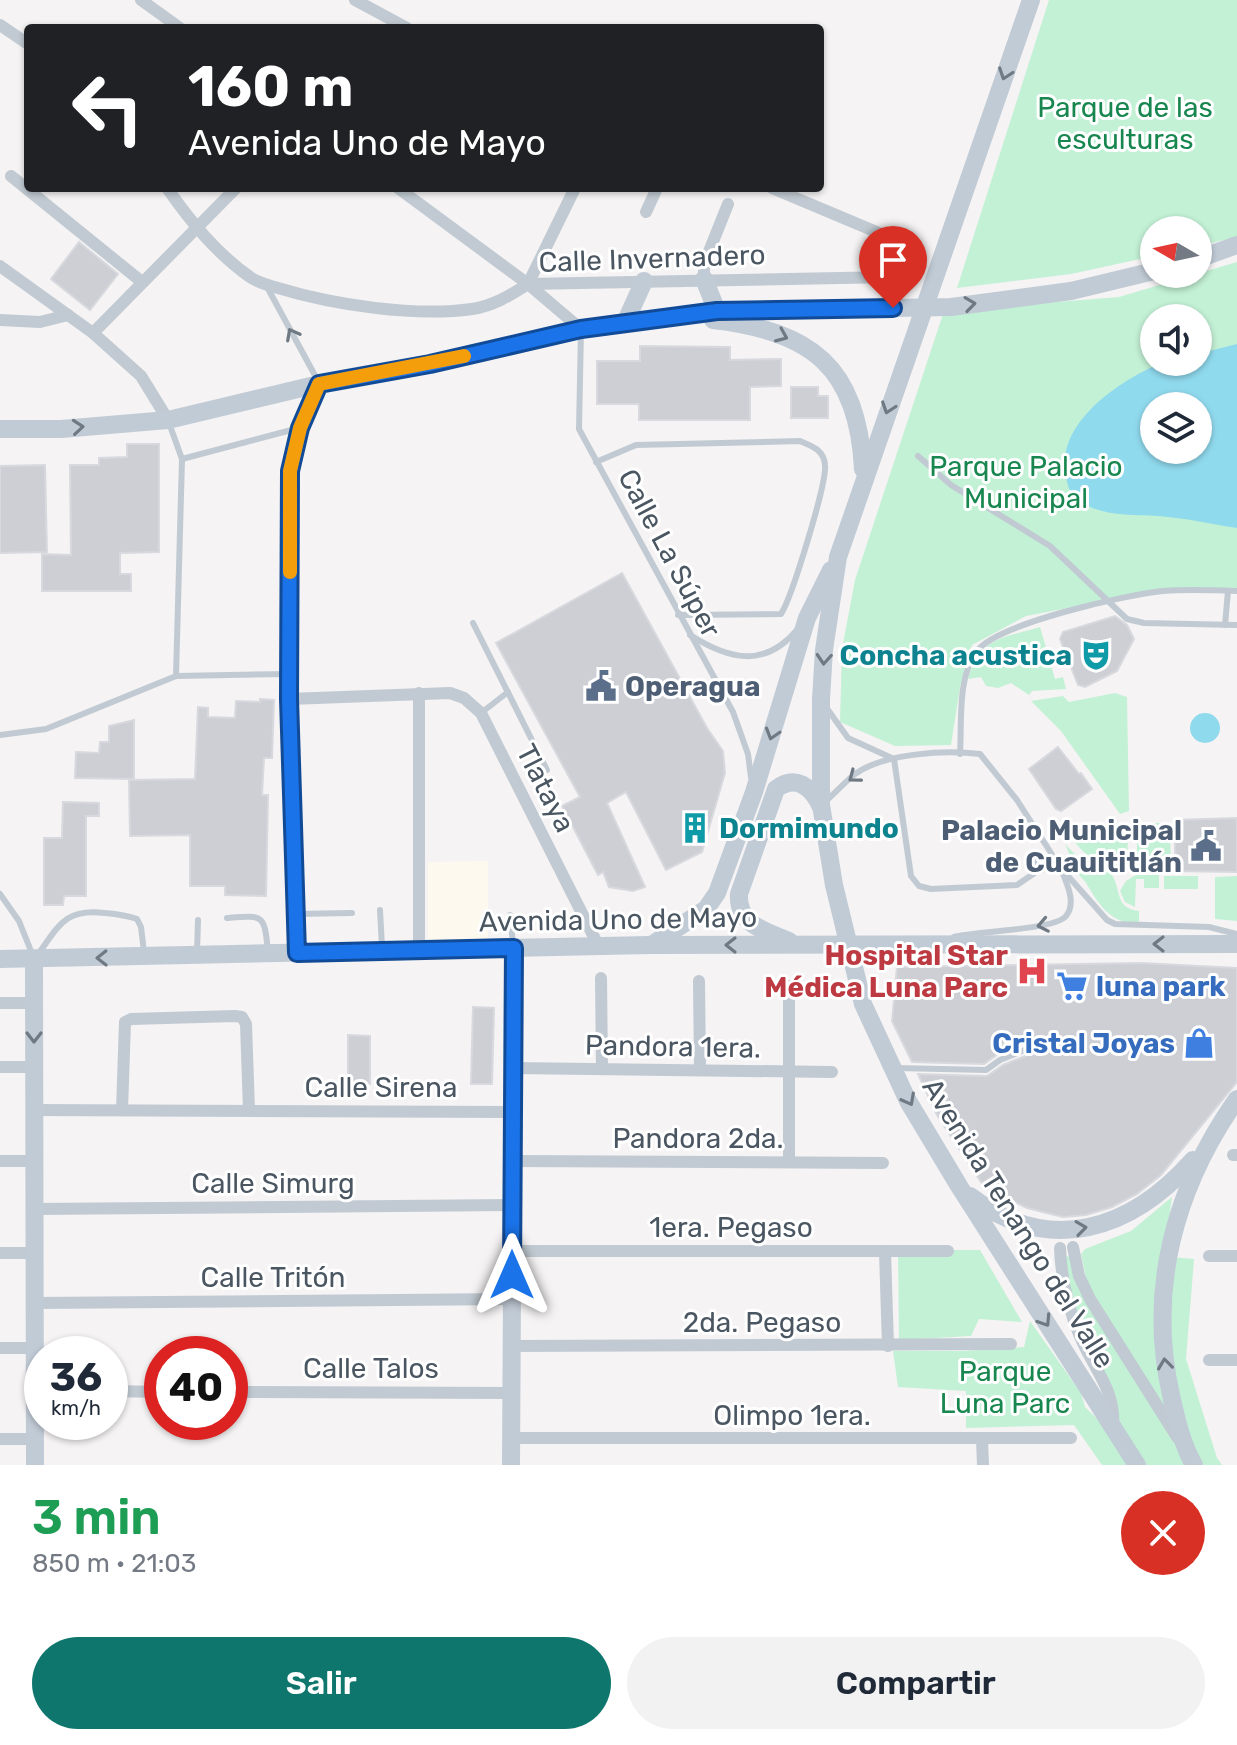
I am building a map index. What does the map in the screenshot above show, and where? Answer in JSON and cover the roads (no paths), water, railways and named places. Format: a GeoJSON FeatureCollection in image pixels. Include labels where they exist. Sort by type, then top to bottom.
{"type":"FeatureCollection","features":[{"type":"Feature","properties":{"kind":"main road"},"geometry":{"type":"LineString","coordinates":[[650,945],[706,909],[717,893],[754,792],[807,618],[838,557],[1031,0]]}},
{"type":"Feature","properties":{"kind":"main road"},"geometry":{"type":"LineString","coordinates":[[1212,254],[1237,245]]}},
{"type":"Feature","properties":{"kind":"main road"},"geometry":{"type":"LineString","coordinates":[[0,429],[61,429],[168,420],[319,384],[430,364],[581,329],[625,323],[717,311],[951,307],[1071,291],[1140,274]]}},
{"type":"Feature","properties":{"kind":"main road"},"geometry":{"type":"LineString","coordinates":[[704,279],[717,311]]}},
{"type":"Feature","properties":{"kind":"main road"},"geometry":{"type":"LineString","coordinates":[[625,323],[644,281]]}},
{"type":"Feature","properties":{"kind":"main road"},"geometry":{"type":"LineString","coordinates":[[679,316],[748,324],[774,332],[800,343],[823,362],[841,382],[855,409],[862,440],[864,478]]}},
{"type":"Feature","properties":{"kind":"main road","name":"Avenida Tenango del Valle"},"geometry":{"type":"LineString","coordinates":[[838,557],[824,650],[822,810],[834,885],[863,1004],[908,1101],[1137,1465]]}},
{"type":"Feature","properties":{"kind":"main road"},"geometry":{"type":"LineString","coordinates":[[795,944],[750,923],[740,910],[739,894],[776,789],[789,782],[802,783],[813,793],[822,810]]}},
{"type":"Feature","properties":{"kind":"main road","name":"Avenida Uno de Mayo"},"geometry":{"type":"LineString","coordinates":[[0,959],[650,945],[1237,944]]}},
{"type":"Feature","properties":{"kind":"main road"},"geometry":{"type":"LineString","coordinates":[[511,1465],[514,948]]}},
{"type":"Feature","properties":{"kind":"main road"},"geometry":{"type":"LineString","coordinates":[[34,959],[35,1336]]}},
{"type":"Feature","properties":{"kind":"main road"},"geometry":{"type":"LineString","coordinates":[[959,1186],[995,1213],[1023,1224],[1053,1230],[1084,1229],[1119,1218],[1157,1196],[1192,1161],[1237,1099]]}},
{"type":"Feature","properties":{"kind":"main road"},"geometry":{"type":"LineString","coordinates":[[1192,1461],[1174,1412],[1164,1364],[1161,1302],[1172,1237],[1189,1184],[1220,1123]]}},
{"type":"Feature","properties":{"kind":"main road"},"geometry":{"type":"LineString","coordinates":[[35,1440],[35,1465]]}},
{"type":"Feature","properties":{"kind":"street"},"geometry":{"type":"LineString","coordinates":[[141,0],[174,24]]}},
{"type":"Feature","properties":{"kind":"street"},"geometry":{"type":"LineString","coordinates":[[355,0],[395,24]]}},
{"type":"Feature","properties":{"kind":"street"},"geometry":{"type":"LineString","coordinates":[[0,25],[24,41]]}},
{"type":"Feature","properties":{"kind":"street"},"geometry":{"type":"LineString","coordinates":[[11,176],[24,187]]}},
{"type":"Feature","properties":{"kind":"street"},"geometry":{"type":"LineString","coordinates":[[31,192],[142,282]]}},
{"type":"Feature","properties":{"kind":"street","name":"Calle Invernadero"},"geometry":{"type":"LineString","coordinates":[[170,192],[196,230],[252,279],[293,292],[386,309],[448,311],[476,308],[506,298],[528,284],[892,277],[905,265],[904,247],[898,241],[782,192]]}},
{"type":"Feature","properties":{"kind":"street"},"geometry":{"type":"LineString","coordinates":[[93,333],[232,192]]}},
{"type":"Feature","properties":{"kind":"street"},"geometry":{"type":"LineString","coordinates":[[403,192],[528,284],[581,329]]}},
{"type":"Feature","properties":{"kind":"street"},"geometry":{"type":"LineString","coordinates":[[528,284],[573,192]]}},
{"type":"Feature","properties":{"kind":"street"},"geometry":{"type":"LineString","coordinates":[[646,212],[655,192]]}},
{"type":"Feature","properties":{"kind":"street"},"geometry":{"type":"LineString","coordinates":[[704,279],[704,264],[728,204]]}},
{"type":"Feature","properties":{"kind":"street"},"geometry":{"type":"LineString","coordinates":[[0,266],[93,333],[141,376],[168,420]]}},
{"type":"Feature","properties":{"kind":"street"},"geometry":{"type":"LineString","coordinates":[[0,320],[40,322],[68,315]]}},
{"type":"Feature","properties":{"kind":"street"},"geometry":{"type":"LineString","coordinates":[[297,953],[289,699],[290,471],[300,428],[319,384]]}},
{"type":"Feature","properties":{"kind":"street"},"geometry":{"type":"LineString","coordinates":[[419,693],[419,951]]}},
{"type":"Feature","properties":{"kind":"street"},"geometry":{"type":"LineString","coordinates":[[289,699],[450,693],[464,698],[481,713]]}},
{"type":"Feature","properties":{"kind":"street","name":"Tlataya"},"geometry":{"type":"LineString","coordinates":[[481,713],[599,947]]}},
{"type":"Feature","properties":{"kind":"street"},"geometry":{"type":"LineString","coordinates":[[601,978],[602,1069]]}},
{"type":"Feature","properties":{"kind":"street"},"geometry":{"type":"LineString","coordinates":[[699,981],[700,1070]]}},
{"type":"Feature","properties":{"kind":"street"},"geometry":{"type":"LineString","coordinates":[[789,986],[789,1162]]}},
{"type":"Feature","properties":{"kind":"street"},"geometry":{"type":"LineString","coordinates":[[0,1003],[34,1003]]}},
{"type":"Feature","properties":{"kind":"street"},"geometry":{"type":"LineString","coordinates":[[122,1110],[125,1022],[131,1019],[235,1016],[242,1017],[246,1024],[249,1110]]}},
{"type":"Feature","properties":{"kind":"street"},"geometry":{"type":"LineString","coordinates":[[0,1067],[34,1067]]}},
{"type":"Feature","properties":{"kind":"street","name":"Pandora 1era."},"geometry":{"type":"LineString","coordinates":[[513,1068],[832,1072]]}},
{"type":"Feature","properties":{"kind":"street","name":"Calle Sirena"},"geometry":{"type":"LineString","coordinates":[[34,1110],[513,1112]]}},
{"type":"Feature","properties":{"kind":"street"},"geometry":{"type":"LineString","coordinates":[[0,1161],[34,1161]]}},
{"type":"Feature","properties":{"kind":"street","name":"Pandora 2da."},"geometry":{"type":"LineString","coordinates":[[513,1161],[883,1163]]}},
{"type":"Feature","properties":{"kind":"street","name":"Calle Simurg"},"geometry":{"type":"LineString","coordinates":[[34,1209],[513,1205]]}},
{"type":"Feature","properties":{"kind":"street"},"geometry":{"type":"LineString","coordinates":[[1113,1426],[1110,1391],[1088,1353],[1073,1318],[1063,1278],[1066,1248],[1090,1299],[1192,1461]]}},
{"type":"Feature","properties":{"kind":"street","name":"1era. Pegaso"},"geometry":{"type":"LineString","coordinates":[[513,1251],[948,1251]]}},
{"type":"Feature","properties":{"kind":"street"},"geometry":{"type":"LineString","coordinates":[[885,1252],[888,1346]]}},
{"type":"Feature","properties":{"kind":"street"},"geometry":{"type":"LineString","coordinates":[[0,1253],[35,1253]]}},
{"type":"Feature","properties":{"kind":"street"},"geometry":{"type":"LineString","coordinates":[[1209,1256],[1237,1256]]}},
{"type":"Feature","properties":{"kind":"street","name":"Calle Tritón"},"geometry":{"type":"LineString","coordinates":[[35,1303],[512,1299]]}},
{"type":"Feature","properties":{"kind":"street","name":"2da. Pegaso"},"geometry":{"type":"LineString","coordinates":[[512,1346],[1011,1344]]}},
{"type":"Feature","properties":{"kind":"street"},"geometry":{"type":"LineString","coordinates":[[0,1348],[24,1348]]}},
{"type":"Feature","properties":{"kind":"street"},"geometry":{"type":"LineString","coordinates":[[1209,1360],[1237,1360]]}},
{"type":"Feature","properties":{"kind":"street","name":"Calle Talos"},"geometry":{"type":"LineString","coordinates":[[248,1392],[512,1393]]}},
{"type":"Feature","properties":{"kind":"street","name":"Olimpo 1era."},"geometry":{"type":"LineString","coordinates":[[512,1438],[1071,1438]]}},
{"type":"Feature","properties":{"kind":"street"},"geometry":{"type":"LineString","coordinates":[[0,1439],[24,1439]]}},
{"type":"Feature","properties":{"kind":"street"},"geometry":{"type":"LineString","coordinates":[[982,1440],[983,1465]]}},
{"type":"Feature","properties":{"kind":"lane"},"geometry":{"type":"LineString","coordinates":[[265,283],[319,384]]}},
{"type":"Feature","properties":{"kind":"lane","name":"Calle La Súper"},"geometry":{"type":"LineString","coordinates":[[581,329],[579,429],[741,732],[754,792]]}},
{"type":"Feature","properties":{"kind":"lane"},"geometry":{"type":"LineString","coordinates":[[168,420],[182,459],[176,676]]}},
{"type":"Feature","properties":{"kind":"lane"},"geometry":{"type":"LineString","coordinates":[[182,459],[300,428]]}},
{"type":"Feature","properties":{"kind":"lane"},"geometry":{"type":"LineString","coordinates":[[596,462],[636,445],[800,441],[815,447],[821,454],[826,466],[818,500],[781,614],[678,615]]}},
{"type":"Feature","properties":{"kind":"lane"},"geometry":{"type":"LineString","coordinates":[[918,456],[951,485],[1050,546],[1127,619],[1237,625]]}},
{"type":"Feature","properties":{"kind":"lane"},"geometry":{"type":"LineString","coordinates":[[960,754],[964,681],[978,650],[986,641],[1036,621],[1106,601],[1165,591],[1237,591]]}},
{"type":"Feature","properties":{"kind":"lane"},"geometry":{"type":"LineString","coordinates":[[1225,625],[1228,591]]}},
{"type":"Feature","properties":{"kind":"lane"},"geometry":{"type":"LineString","coordinates":[[689,635],[731,656],[744,658],[783,644],[807,618]]}},
{"type":"Feature","properties":{"kind":"lane"},"geometry":{"type":"LineString","coordinates":[[473,623],[547,770]]}},
{"type":"Feature","properties":{"kind":"lane"},"geometry":{"type":"LineString","coordinates":[[0,735],[46,729],[176,676],[289,674]]}},
{"type":"Feature","properties":{"kind":"lane"},"geometry":{"type":"LineString","coordinates":[[481,713],[508,692]]}},
{"type":"Feature","properties":{"kind":"lane"},"geometry":{"type":"LineString","coordinates":[[821,699],[848,738],[894,759]]}},
{"type":"Feature","properties":{"kind":"lane"},"geometry":{"type":"LineString","coordinates":[[822,810],[856,774],[894,759],[960,754],[983,756],[1017,800],[1060,867],[1070,889],[1070,908],[1061,921],[973,932],[925,945]]}},
{"type":"Feature","properties":{"kind":"lane"},"geometry":{"type":"LineString","coordinates":[[894,759],[911,876],[919,886],[931,889],[1017,885],[1039,870],[1060,867]]}},
{"type":"Feature","properties":{"kind":"lane"},"geometry":{"type":"LineString","coordinates":[[1034,856],[1039,870]]}},
{"type":"Feature","properties":{"kind":"lane"},"geometry":{"type":"LineString","coordinates":[[1060,867],[1107,920],[1115,924],[1209,927],[1237,934]]}},
{"type":"Feature","properties":{"kind":"lane"},"geometry":{"type":"LineString","coordinates":[[0,894],[19,921],[34,959]]}},
{"type":"Feature","properties":{"kind":"lane"},"geometry":{"type":"LineString","coordinates":[[34,959],[59,924],[71,915],[86,910],[137,919],[141,927],[144,957]]}},
{"type":"Feature","properties":{"kind":"lane"},"geometry":{"type":"LineString","coordinates":[[380,910],[382,951]]}},
{"type":"Feature","properties":{"kind":"lane"},"geometry":{"type":"LineString","coordinates":[[296,914],[352,913]]}},
{"type":"Feature","properties":{"kind":"lane"},"geometry":{"type":"LineString","coordinates":[[510,915],[514,948]]}},
{"type":"Feature","properties":{"kind":"lane"},"geometry":{"type":"LineString","coordinates":[[227,918],[260,918],[265,924],[269,954]]}},
{"type":"Feature","properties":{"kind":"lane"},"geometry":{"type":"LineString","coordinates":[[197,956],[198,920]]}},
{"type":"Feature","properties":{"kind":"lane"},"geometry":{"type":"LineString","coordinates":[[893,1068],[986,1070],[1000,1060],[1037,1045]]}},
{"type":"Feature","properties":{"kind":"water"},"geometry":{"type":"Polygon","coordinates":[[[1237,344],[1237,528],[1109,512],[1090,507],[1072,494],[1066,477],[1065,459],[1077,426],[1103,398],[1140,373],[1140,376],[1212,376],[1212,350],[1237,344]]]}},
{"type":"Feature","properties":{"kind":"water"},"geometry":{"type":"Polygon","coordinates":[[[1205,713],[1216,717],[1220,728],[1216,739],[1205,743],[1194,739],[1190,728],[1194,717],[1205,713]]]}},
{"type":"Feature","properties":{"kind":"place","name":"Concha acustica"},"geometry":{"type":"Point","coordinates":[1096,655]}},
{"type":"Feature","properties":{"kind":"place","name":"Operagua"},"geometry":{"type":"Point","coordinates":[601,686]}},
{"type":"Feature","properties":{"kind":"place","name":"Dormimundo"},"geometry":{"type":"Point","coordinates":[695,828]}},
{"type":"Feature","properties":{"kind":"place","name":"Palacio Municipal de Cuauititlán"},"geometry":{"type":"Point","coordinates":[1206,846]}},
{"type":"Feature","properties":{"kind":"place","name":"Hospital Star Médica Luna Parc"},"geometry":{"type":"Point","coordinates":[1032,971]}},
{"type":"Feature","properties":{"kind":"place","name":"luna park"},"geometry":{"type":"Point","coordinates":[1072,986]}},
{"type":"Feature","properties":{"kind":"place","name":"Cristal Joyas"},"geometry":{"type":"Point","coordinates":[1199,1043]}},
{"type":"Feature","properties":{"kind":"park label","name":"Parque de las esculturas"},"geometry":{"type":"Point","coordinates":[1125,123]}},
{"type":"Feature","properties":{"kind":"park label","name":"Parque Palacio Municipal"},"geometry":{"type":"Point","coordinates":[1026,482]}},
{"type":"Feature","properties":{"kind":"park label","name":"Parque Luna Parc"},"geometry":{"type":"Point","coordinates":[1005,1387]}}]}
